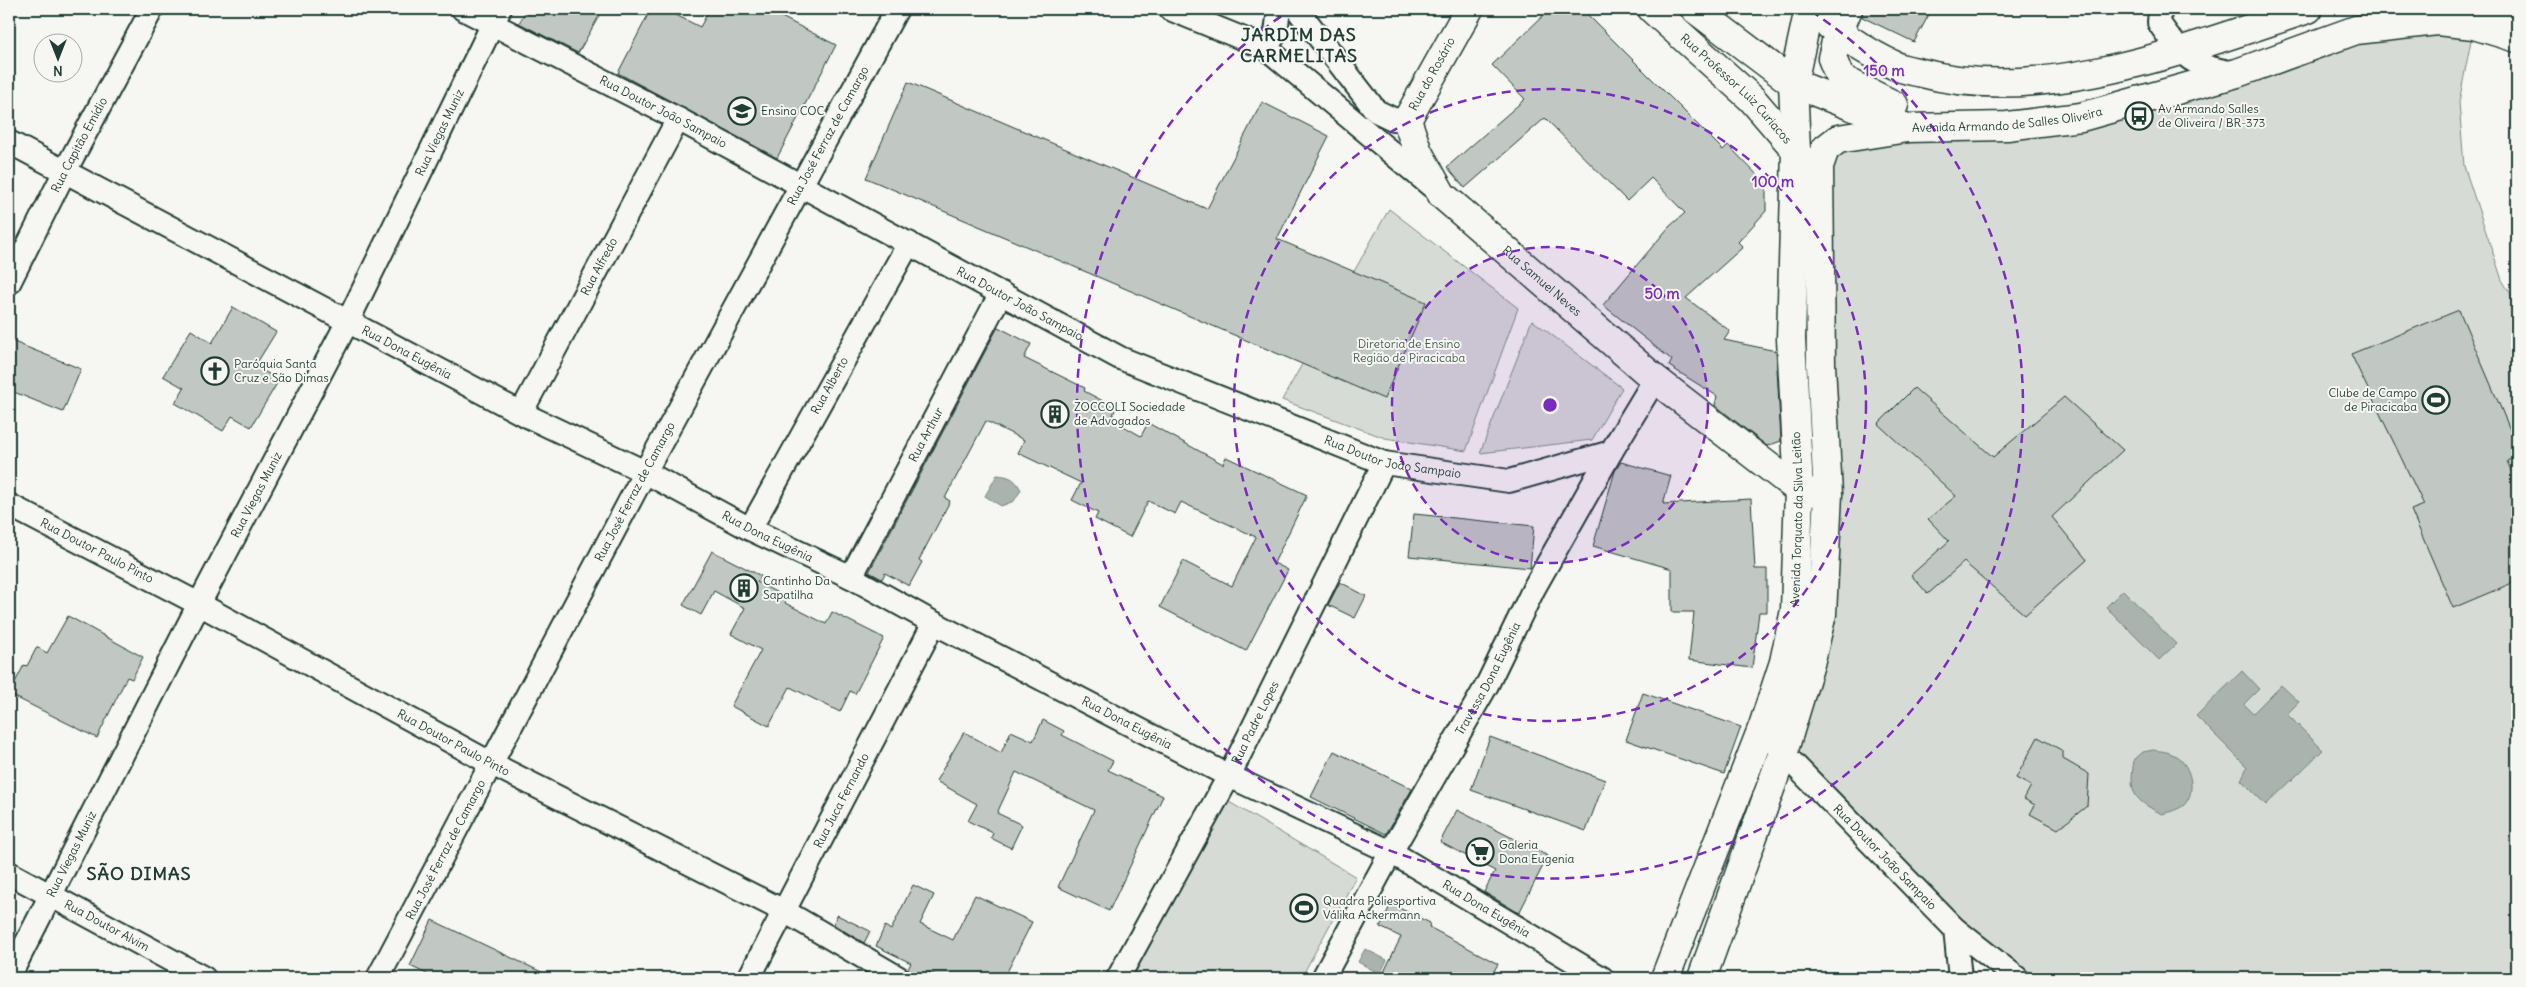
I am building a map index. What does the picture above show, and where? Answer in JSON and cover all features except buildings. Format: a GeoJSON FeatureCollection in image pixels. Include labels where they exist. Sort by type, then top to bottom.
{"type":"FeatureCollection","features":[{"type":"Feature","properties":{"kind":"main road","name":"Rua do Rosário"},"geometry":{"type":"LineString","coordinates":[[1442,195],[1418,152],[1407,120],[1469,9]]}},
{"type":"Feature","properties":{"kind":"main road","name":"Rua Professor Luiz Curiacos"},"geometry":{"type":"LineString","coordinates":[[1652,9],[1752,99],[1796,150]]}},
{"type":"Feature","properties":{"kind":"main road","name":"Avenida Armando de Salles Oliveira"},"geometry":{"type":"LineString","coordinates":[[1695,9],[1793,82],[1906,128],[2007,126],[2081,118],[2237,73],[2356,30],[2483,17],[2517,38]]}},
{"type":"Feature","properties":{"kind":"main road","name":"Avenida Torquato da Silva Leitão"},"geometry":{"type":"LineString","coordinates":[[1665,978],[1762,726],[1784,662],[1795,610],[1799,490],[1791,340],[1796,150],[1793,82],[1809,9]]}},
{"type":"Feature","properties":{"kind":"main road"},"geometry":{"type":"LineString","coordinates":[[1809,9],[1843,21],[1897,67],[1941,79],[1978,83],[2072,77],[2178,52],[2308,9]]}},
{"type":"Feature","properties":{"kind":"main road"},"geometry":{"type":"LineString","coordinates":[[2356,30],[2408,12],[2428,9]]}},
{"type":"Feature","properties":{"kind":"main road"},"geometry":{"type":"LineString","coordinates":[[2483,17],[2517,14]]}},
{"type":"Feature","properties":{"kind":"main road"},"geometry":{"type":"LineString","coordinates":[[2483,17],[2517,50]]}},
{"type":"Feature","properties":{"kind":"main road"},"geometry":{"type":"LineString","coordinates":[[1843,21],[1832,58],[1840,78],[1902,108],[1965,127]]}},
{"type":"Feature","properties":{"kind":"main road"},"geometry":{"type":"LineString","coordinates":[[1702,978],[1783,753],[1810,664],[1822,614],[1828,494],[1821,365],[1819,166],[1825,149],[1838,139],[1906,128]]}},
{"type":"Feature","properties":{"kind":"main road","name":"Rua Samuel Neves"},"geometry":{"type":"LineString","coordinates":[[1442,195],[1655,379],[1799,490],[1828,494]]}},
{"type":"Feature","properties":{"kind":"street","name":"Rua Capitão Emídio"},"geometry":{"type":"LineString","coordinates":[[9,283],[65,171],[152,9]]}},
{"type":"Feature","properties":{"kind":"street","name":"Rua Doutor João Sampaio"},"geometry":{"type":"LineString","coordinates":[[463,9],[496,16],[678,119],[1120,358],[1384,463],[1509,481],[1611,452]]}},
{"type":"Feature","properties":{"kind":"street","name":"Rua José Ferraz de Camargo"},"geometry":{"type":"LineString","coordinates":[[378,978],[645,472],[898,9]]}},
{"type":"Feature","properties":{"kind":"street","name":"Rua Samuel Neves"},"geometry":{"type":"LineString","coordinates":[[1170,9],[1266,48],[1442,195]]}},
{"type":"Feature","properties":{"kind":"street"},"geometry":{"type":"LineString","coordinates":[[1266,48],[1276,33],[1279,9]]}},
{"type":"Feature","properties":{"kind":"street"},"geometry":{"type":"LineString","coordinates":[[1298,9],[1376,111],[1393,119],[1407,120]]}},
{"type":"Feature","properties":{"kind":"street"},"geometry":{"type":"LineString","coordinates":[[2160,9],[2158,24],[2178,52],[2196,63],[2218,70],[2237,73]]}},
{"type":"Feature","properties":{"kind":"street","name":"Rua Viegas Muniz"},"geometry":{"type":"LineString","coordinates":[[9,977],[199,604],[348,321],[496,16]]}},
{"type":"Feature","properties":{"kind":"street","name":"Rua Alfredo"},"geometry":{"type":"LineString","coordinates":[[521,413],[678,119]]}},
{"type":"Feature","properties":{"kind":"street","name":"Rua Dona Eugênia"},"geometry":{"type":"LineString","coordinates":[[9,142],[521,413],[645,472],[750,529],[851,577],[934,623],[1229,776],[1391,852],[1602,978]]}},
{"type":"Feature","properties":{"kind":"street","name":"Rua Alberto"},"geometry":{"type":"LineString","coordinates":[[750,529],[909,243]]}},
{"type":"Feature","properties":{"kind":"street","name":"Rua Arthur"},"geometry":{"type":"LineString","coordinates":[[851,577],[1001,293]]}},
{"type":"Feature","properties":{"kind":"street","name":"Travessa Dona Eugênia"},"geometry":{"type":"LineString","coordinates":[[1323,978],[1391,852],[1487,685],[1534,588],[1611,452],[1655,379]]}},
{"type":"Feature","properties":{"kind":"street","name":"Rua Padre Lopes"},"geometry":{"type":"LineString","coordinates":[[1118,978],[1229,776],[1384,463]]}},
{"type":"Feature","properties":{"kind":"street","name":"Rua Doutor Paulo Pinto"},"geometry":{"type":"LineString","coordinates":[[9,505],[199,604],[492,764],[784,911],[899,978]]}},
{"type":"Feature","properties":{"kind":"street","name":"Rua Juca Fernando"},"geometry":{"type":"LineString","coordinates":[[749,978],[934,623]]}},
{"type":"Feature","properties":{"kind":"street","name":"Rua Doutor João Sampaio"},"geometry":{"type":"LineString","coordinates":[[1762,726],[1783,753],[1956,929],[2017,978]]}},
{"type":"Feature","properties":{"kind":"street","name":"Rua Doutor Alvim"},"geometry":{"type":"LineString","coordinates":[[9,873],[204,978]]}},
{"type":"Feature","properties":{"kind":"street"},"geometry":{"type":"LineString","coordinates":[[1956,929],[1960,978]]}},
{"type":"Feature","properties":{"kind":"green space","name":"Clube de Campo de Piracicaba"},"geometry":{"type":"Polygon","coordinates":[[[2474,25],[2459,102],[2464,166],[2502,280],[2517,304],[2517,978],[2017,978],[1783,753],[1822,614],[1825,149],[2007,126],[2356,30],[2474,25]]]}},
{"type":"Feature","properties":{"kind":"green space","name":"Diretoria de Ensino Região de Piracicaba"},"geometry":{"type":"Polygon","coordinates":[[[1389,209],[1518,308],[1466,451],[1385,438],[1282,400],[1389,209]]]}},
{"type":"Feature","properties":{"kind":"green space"},"geometry":{"type":"Polygon","coordinates":[[[1532,320],[1622,388],[1592,440],[1480,453],[1532,320]]]}},
{"type":"Feature","properties":{"kind":"green space"},"geometry":{"type":"Polygon","coordinates":[[[1229,802],[1356,877],[1301,978],[1127,978],[1208,834],[1229,802]]]}},
{"type":"Feature","properties":{"kind":"shaded area"},"geometry":{"type":"Polygon","coordinates":[[[997,475],[1011,478],[1021,490],[1014,501],[1001,506],[985,496],[997,475]]]}},
{"type":"Feature","properties":{"kind":"shaded area"},"geometry":{"type":"Polygon","coordinates":[[[2123,590],[2176,644],[2159,660],[2106,607],[2123,590]]]}},
{"type":"Feature","properties":{"kind":"shaded area"},"geometry":{"type":"Polygon","coordinates":[[[2242,671],[2259,689],[2244,704],[2253,713],[2281,685],[2299,702],[2287,714],[2323,750],[2266,805],[2241,780],[2247,767],[2196,716],[2242,671]]]}},
{"type":"Feature","properties":{"kind":"shaded area"},"geometry":{"type":"Polygon","coordinates":[[[2153,750],[2167,752],[2178,758],[2183,763],[2190,777],[2191,792],[2184,805],[2176,810],[2162,814],[2144,804],[2135,794],[2133,788],[2134,760],[2143,752],[2153,750]]]}},
{"type":"Feature","properties":{"kind":"shaded area"},"geometry":{"type":"Polygon","coordinates":[[[1365,949],[1387,960],[1380,974],[1358,962],[1365,949]]]}},
{"type":"Feature","properties":{"kind":"place","name":"Ensino COC"},"geometry":{"type":"Point","coordinates":[742,111]}},
{"type":"Feature","properties":{"kind":"place","name":"Av Armando Salles de Oliveira / BR-373"},"geometry":{"type":"Point","coordinates":[2139,116]}},
{"type":"Feature","properties":{"kind":"place","name":"Paróquia Santa Cruz e São Dimas"},"geometry":{"type":"Point","coordinates":[215,371]}},
{"type":"Feature","properties":{"kind":"place","name":"Clube de Campo de Piracicaba"},"geometry":{"type":"Point","coordinates":[2436,400]}},
{"type":"Feature","properties":{"kind":"place","name":"ZOCCOLI Sociedade de Advogados"},"geometry":{"type":"Point","coordinates":[1055,414]}},
{"type":"Feature","properties":{"kind":"place","name":"Cantinho Da Sapatilha"},"geometry":{"type":"Point","coordinates":[744,588]}},
{"type":"Feature","properties":{"kind":"place","name":"Galeria Dona Eugenia"},"geometry":{"type":"Point","coordinates":[1480,852]}},
{"type":"Feature","properties":{"kind":"place","name":"Quadra Poliesportiva Válika Ackermann"},"geometry":{"type":"Point","coordinates":[1304,908]}},
{"type":"Feature","properties":{"kind":"district","name":"JARDIM DAS CARMELITAS"},"geometry":{"type":"Point","coordinates":[1299,45]}},
{"type":"Feature","properties":{"kind":"district","name":"SÃO DIMAS"},"geometry":{"type":"Point","coordinates":[139,874]}}]}
